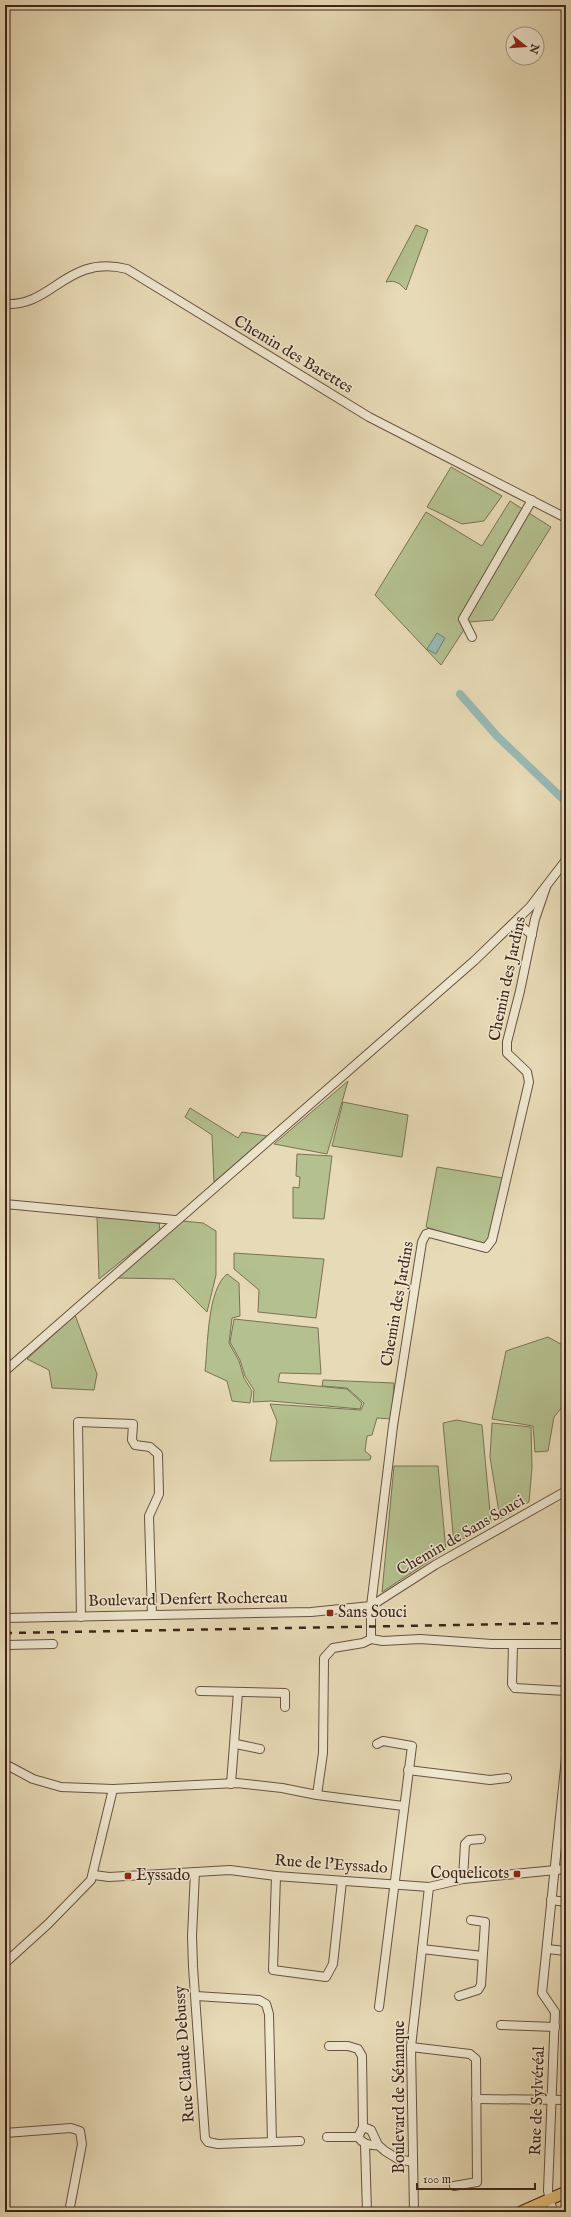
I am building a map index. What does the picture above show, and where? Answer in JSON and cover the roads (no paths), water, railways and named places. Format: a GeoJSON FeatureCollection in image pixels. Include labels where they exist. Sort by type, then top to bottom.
{"type":"FeatureCollection","features":[{"type":"Feature","properties":{"kind":"main road"},"geometry":{"type":"LineString","coordinates":[[521,2212],[566,2192]]}},
{"type":"Feature","properties":{"kind":"street","name":"Chemin des Barettes"},"geometry":{"type":"LineString","coordinates":[[5,304],[26,302],[67,277],[90,267],[115,266],[127,269],[368,417],[566,518]]}},
{"type":"Feature","properties":{"kind":"street"},"geometry":{"type":"LineString","coordinates":[[472,637],[462,619],[532,500]]}},
{"type":"Feature","properties":{"kind":"street"},"geometry":{"type":"LineString","coordinates":[[5,1371],[175,1220],[332,1087],[512,926],[546,887],[566,860]]}},
{"type":"Feature","properties":{"kind":"street","name":"Chemin des Jardins"},"geometry":{"type":"LineString","coordinates":[[371,1606],[393,1426],[422,1242],[426,1234],[429,1233],[486,1248],[492,1240],[529,1082],[527,1072],[507,1053],[506,1049],[535,918],[546,887]]}},
{"type":"Feature","properties":{"kind":"street"},"geometry":{"type":"LineString","coordinates":[[512,926],[520,926],[532,935]]}},
{"type":"Feature","properties":{"kind":"street"},"geometry":{"type":"LineString","coordinates":[[5,1204],[175,1220]]}},
{"type":"Feature","properties":{"kind":"street"},"geometry":{"type":"LineString","coordinates":[[81,1617],[78,1422],[133,1424],[132,1440],[135,1445],[150,1447],[158,1454],[159,1494],[149,1516],[152,1615]]}},
{"type":"Feature","properties":{"kind":"street","name":"Chemin de Sans Souci"},"geometry":{"type":"LineString","coordinates":[[371,1606],[435,1565],[566,1492]]}},
{"type":"Feature","properties":{"kind":"street"},"geometry":{"type":"LineString","coordinates":[[371,1606],[371,1639]]}},
{"type":"Feature","properties":{"kind":"street","name":"Boulevard Denfert Rochereau"},"geometry":{"type":"LineString","coordinates":[[5,1618],[311,1612],[371,1606]]}},
{"type":"Feature","properties":{"kind":"street"},"geometry":{"type":"LineString","coordinates":[[317,1795],[323,1753],[324,1658],[333,1648],[363,1643],[371,1639],[384,1641],[420,1639],[513,1644],[566,1644]]}},
{"type":"Feature","properties":{"kind":"street"},"geometry":{"type":"LineString","coordinates":[[5,1645],[53,1644]]}},
{"type":"Feature","properties":{"kind":"street"},"geometry":{"type":"LineString","coordinates":[[513,1644],[512,1684],[514,1688],[566,1690]]}},
{"type":"Feature","properties":{"kind":"street"},"geometry":{"type":"LineString","coordinates":[[200,1691],[285,1693],[285,1707]]}},
{"type":"Feature","properties":{"kind":"street"},"geometry":{"type":"LineString","coordinates":[[231,1784],[236,1744],[235,1728],[238,1692]]}},
{"type":"Feature","properties":{"kind":"street"},"geometry":{"type":"LineString","coordinates":[[377,1744],[383,1741],[412,1746],[403,1806],[395,1884],[379,2007]]}},
{"type":"Feature","properties":{"kind":"street"},"geometry":{"type":"LineString","coordinates":[[236,1744],[260,1749]]}},
{"type":"Feature","properties":{"kind":"street"},"geometry":{"type":"LineString","coordinates":[[566,1758],[547,1948],[566,1950]]}},
{"type":"Feature","properties":{"kind":"street"},"geometry":{"type":"LineString","coordinates":[[5,1764],[33,1779],[61,1787],[113,1789],[231,1784],[282,1788],[317,1795],[403,1806]]}},
{"type":"Feature","properties":{"kind":"street"},"geometry":{"type":"LineString","coordinates":[[408,1770],[490,1780],[507,1778]]}},
{"type":"Feature","properties":{"kind":"street"},"geometry":{"type":"LineString","coordinates":[[5,1963],[85,1888],[94,1875],[113,1789]]}},
{"type":"Feature","properties":{"kind":"street"},"geometry":{"type":"LineString","coordinates":[[462,1879],[465,1844],[469,1840],[481,1839]]}},
{"type":"Feature","properties":{"kind":"street","name":"Rue de l'Eyssado"},"geometry":{"type":"LineString","coordinates":[[94,1875],[109,1877],[230,1870],[276,1876],[429,1887],[462,1879],[566,1869]]}},
{"type":"Feature","properties":{"kind":"street","name":"Rue Claude Debussy"},"geometry":{"type":"LineString","coordinates":[[195,1872],[192,1936],[205,2138],[208,2142],[218,2144],[300,2141]]}},
{"type":"Feature","properties":{"kind":"street"},"geometry":{"type":"LineString","coordinates":[[276,1876],[273,1970],[326,1977],[332,1964],[342,1881]]}},
{"type":"Feature","properties":{"kind":"street","name":"Boulevard de Sénanque"},"geometry":{"type":"LineString","coordinates":[[414,2212],[411,2046],[429,1887]]}},
{"type":"Feature","properties":{"kind":"street"},"geometry":{"type":"LineString","coordinates":[[551,1900],[566,1902]]}},
{"type":"Feature","properties":{"kind":"street"},"geometry":{"type":"LineString","coordinates":[[459,1996],[478,1990],[481,1985],[485,1922],[471,1920]]}},
{"type":"Feature","properties":{"kind":"street","name":"Rue de Sylvéréal"},"geometry":{"type":"LineString","coordinates":[[547,1948],[542,1993],[552,2005],[555,2012],[548,2199]]}},
{"type":"Feature","properties":{"kind":"street"},"geometry":{"type":"LineString","coordinates":[[422,1949],[482,1956]]}},
{"type":"Feature","properties":{"kind":"street"},"geometry":{"type":"LineString","coordinates":[[196,1996],[259,2000],[266,2004],[269,2014],[272,2142]]}},
{"type":"Feature","properties":{"kind":"street"},"geometry":{"type":"LineString","coordinates":[[501,2025],[555,2027]]}},
{"type":"Feature","properties":{"kind":"street"},"geometry":{"type":"LineString","coordinates":[[329,2046],[348,2046],[358,2049],[362,2056],[363,2127],[358,2136]]}},
{"type":"Feature","properties":{"kind":"street"},"geometry":{"type":"LineString","coordinates":[[411,2046],[470,2054],[476,2060],[477,2182],[454,2186]]}},
{"type":"Feature","properties":{"kind":"street"},"geometry":{"type":"LineString","coordinates":[[476,2099],[566,2100]]}},
{"type":"Feature","properties":{"kind":"street"},"geometry":{"type":"LineString","coordinates":[[363,2127],[374,2133],[378,2145]]}},
{"type":"Feature","properties":{"kind":"street"},"geometry":{"type":"LineString","coordinates":[[5,2133],[71,2128],[80,2131],[82,2144],[69,2212]]}},
{"type":"Feature","properties":{"kind":"street"},"geometry":{"type":"LineString","coordinates":[[327,2137],[358,2136]]}},
{"type":"Feature","properties":{"kind":"street"},"geometry":{"type":"LineString","coordinates":[[358,2136],[365,2144],[367,2212]]}},
{"type":"Feature","properties":{"kind":"street"},"geometry":{"type":"LineString","coordinates":[[365,2144],[378,2145],[398,2159],[414,2162]]}},
{"type":"Feature","properties":{"kind":"street"},"geometry":{"type":"LineString","coordinates":[[548,2199],[553,2212]]}},
{"type":"Feature","properties":{"kind":"water"},"geometry":{"type":"Polygon","coordinates":[[[437,633],[445,638],[436,654],[427,649],[437,633]]]}},
{"type":"Feature","properties":{"kind":"waterway"},"geometry":{"type":"LineString","coordinates":[[460,694],[497,736],[566,802]]}},
{"type":"Feature","properties":{"kind":"railway"},"geometry":{"type":"LineString","coordinates":[[5,1633],[566,1623]]}},
{"type":"Feature","properties":{"kind":"place","name":"Sans Souci"},"geometry":{"type":"Point","coordinates":[330,1613]}},
{"type":"Feature","properties":{"kind":"place","name":"Coquelicots"},"geometry":{"type":"Point","coordinates":[517,1874]}},
{"type":"Feature","properties":{"kind":"place","name":"Eyssado"},"geometry":{"type":"Point","coordinates":[128,1876]}}]}
